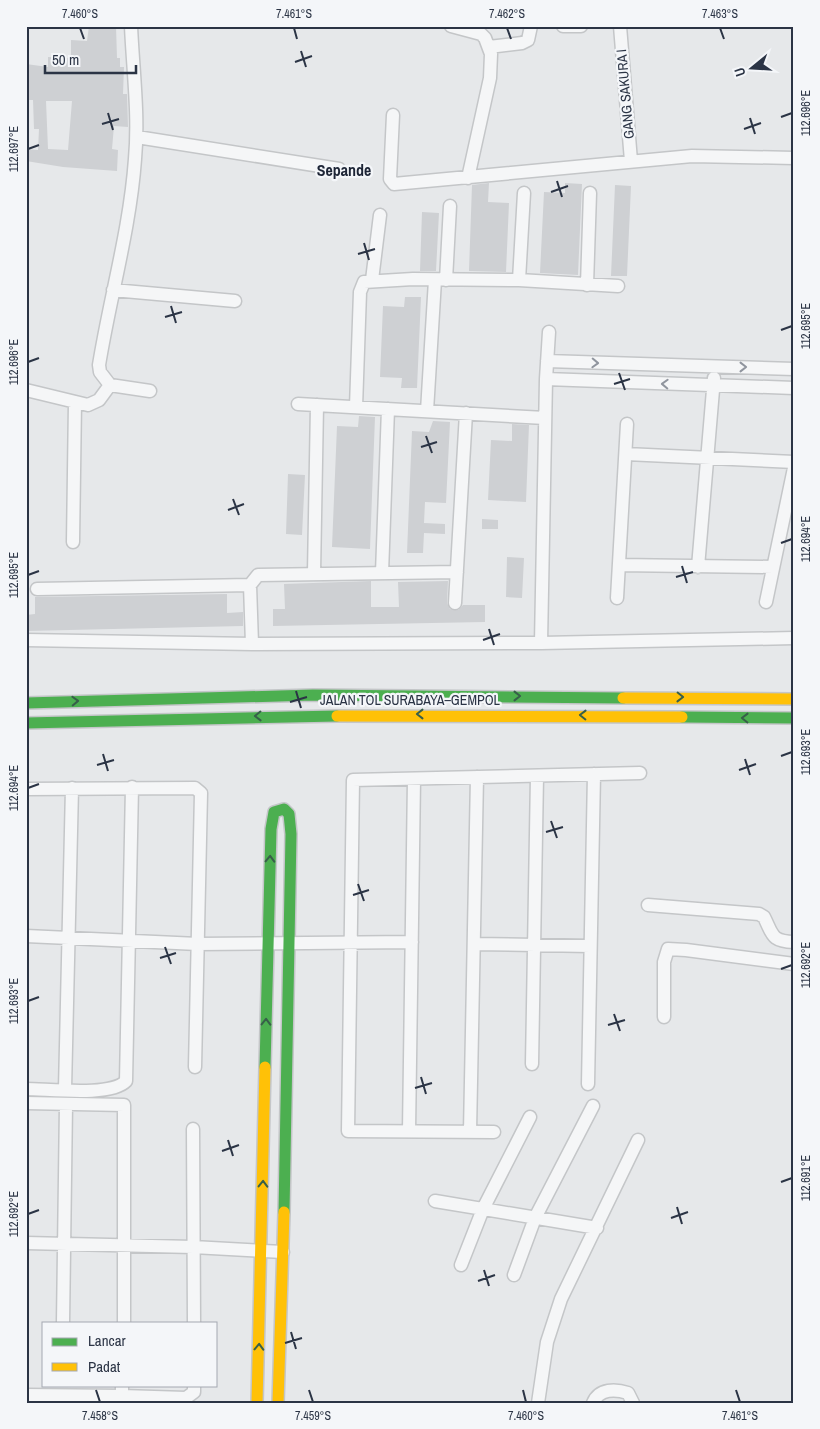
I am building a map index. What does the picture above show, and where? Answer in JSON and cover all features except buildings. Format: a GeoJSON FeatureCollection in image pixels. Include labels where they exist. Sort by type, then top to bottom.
{"type":"FeatureCollection","features":[{"type":"Feature","properties":{"kind":"main road","name":"JALAN TOL SURABAYA–GEMPOL"},"geometry":{"type":"LineString","coordinates":[[26,703],[313,695],[618,696],[794,699]]}},
{"type":"Feature","properties":{"kind":"main road","name":"JALAN TOL SURABAYA–GEMPOL"},"geometry":{"type":"LineString","coordinates":[[26,722],[390,714],[553,714],[794,718]]}},
{"type":"Feature","properties":{"kind":"main road"},"geometry":{"type":"LineString","coordinates":[[257,1403],[271,829],[274,812],[284,809],[289,814],[291,834],[283,1252],[278,1403]]}},
{"type":"Feature","properties":{"kind":"street"},"geometry":{"type":"LineString","coordinates":[[130,26],[137,137],[132,194],[105,329],[100,372],[110,385],[150,391]]}},
{"type":"Feature","properties":{"kind":"street"},"geometry":{"type":"LineString","coordinates":[[451,26],[477,31],[485,38],[489,47],[491,68],[468,178]]}},
{"type":"Feature","properties":{"kind":"street"},"geometry":{"type":"LineString","coordinates":[[489,47],[522,43],[528,40],[531,26]]}},
{"type":"Feature","properties":{"kind":"street"},"geometry":{"type":"LineString","coordinates":[[563,26],[582,26]]}},
{"type":"Feature","properties":{"kind":"street","name":"GANG SAKURA I"},"geometry":{"type":"LineString","coordinates":[[620,26],[631,161]]}},
{"type":"Feature","properties":{"kind":"street"},"geometry":{"type":"LineString","coordinates":[[393,115],[392,183],[468,178],[692,156],[794,158]]}},
{"type":"Feature","properties":{"kind":"street"},"geometry":{"type":"LineString","coordinates":[[137,137],[338,169]]}},
{"type":"Feature","properties":{"kind":"street"},"geometry":{"type":"LineString","coordinates":[[587,285],[590,192]]}},
{"type":"Feature","properties":{"kind":"street"},"geometry":{"type":"LineString","coordinates":[[519,280],[524,193]]}},
{"type":"Feature","properties":{"kind":"street"},"geometry":{"type":"LineString","coordinates":[[427,411],[450,206]]}},
{"type":"Feature","properties":{"kind":"street"},"geometry":{"type":"LineString","coordinates":[[372,280],[380,215]]}},
{"type":"Feature","properties":{"kind":"street"},"geometry":{"type":"LineString","coordinates":[[356,407],[360,292],[364,282],[372,280],[519,280],[618,286]]}},
{"type":"Feature","properties":{"kind":"street"},"geometry":{"type":"LineString","coordinates":[[113,290],[235,301]]}},
{"type":"Feature","properties":{"kind":"street"},"geometry":{"type":"LineString","coordinates":[[541,643],[546,361],[549,332]]}},
{"type":"Feature","properties":{"kind":"street"},"geometry":{"type":"LineString","coordinates":[[546,361],[794,369]]}},
{"type":"Feature","properties":{"kind":"street"},"geometry":{"type":"LineString","coordinates":[[698,567],[715,367]]}},
{"type":"Feature","properties":{"kind":"street"},"geometry":{"type":"LineString","coordinates":[[546,379],[794,388]]}},
{"type":"Feature","properties":{"kind":"street"},"geometry":{"type":"LineString","coordinates":[[26,390],[75,402],[95,403],[110,385]]}},
{"type":"Feature","properties":{"kind":"street"},"geometry":{"type":"LineString","coordinates":[[73,542],[75,402]]}},
{"type":"Feature","properties":{"kind":"street"},"geometry":{"type":"LineString","coordinates":[[298,404],[545,418]]}},
{"type":"Feature","properties":{"kind":"street"},"geometry":{"type":"LineString","coordinates":[[314,573],[317,405]]}},
{"type":"Feature","properties":{"kind":"street"},"geometry":{"type":"LineString","coordinates":[[382,573],[388,409]]}},
{"type":"Feature","properties":{"kind":"street"},"geometry":{"type":"LineString","coordinates":[[455,603],[466,413]]}},
{"type":"Feature","properties":{"kind":"street"},"geometry":{"type":"LineString","coordinates":[[618,598],[628,424]]}},
{"type":"Feature","properties":{"kind":"street"},"geometry":{"type":"LineString","coordinates":[[626,454],[794,462]]}},
{"type":"Feature","properties":{"kind":"street"},"geometry":{"type":"LineString","coordinates":[[766,602],[794,468]]}},
{"type":"Feature","properties":{"kind":"street"},"geometry":{"type":"LineString","coordinates":[[619,565],[774,567]]}},
{"type":"Feature","properties":{"kind":"street"},"geometry":{"type":"LineString","coordinates":[[252,644],[250,585],[258,575],[264,573],[457,572]]}},
{"type":"Feature","properties":{"kind":"street"},"geometry":{"type":"LineString","coordinates":[[37,590],[250,585]]}},
{"type":"Feature","properties":{"kind":"street"},"geometry":{"type":"LineString","coordinates":[[26,640],[252,644],[541,643],[794,638]]}},
{"type":"Feature","properties":{"kind":"street"},"geometry":{"type":"LineString","coordinates":[[494,1132],[348,1131],[353,780],[640,773]]}},
{"type":"Feature","properties":{"kind":"street"},"geometry":{"type":"LineString","coordinates":[[588,1084],[594,774]]}},
{"type":"Feature","properties":{"kind":"street"},"geometry":{"type":"LineString","coordinates":[[532,1064],[537,776]]}},
{"type":"Feature","properties":{"kind":"street"},"geometry":{"type":"LineString","coordinates":[[470,1132],[477,777]]}},
{"type":"Feature","properties":{"kind":"street"},"geometry":{"type":"LineString","coordinates":[[409,1131],[414,779]]}},
{"type":"Feature","properties":{"kind":"street"},"geometry":{"type":"LineString","coordinates":[[26,1088],[106,1090],[121,1086],[126,1081],[132,787]]}},
{"type":"Feature","properties":{"kind":"street"},"geometry":{"type":"LineString","coordinates":[[65,1089],[72,788]]}},
{"type":"Feature","properties":{"kind":"street"},"geometry":{"type":"LineString","coordinates":[[26,789],[195,788],[201,793],[195,1067]]}},
{"type":"Feature","properties":{"kind":"street"},"geometry":{"type":"LineString","coordinates":[[648,905],[759,914],[764,917],[768,930],[775,938],[794,942]]}},
{"type":"Feature","properties":{"kind":"street"},"geometry":{"type":"LineString","coordinates":[[26,936],[198,944],[412,942]]}},
{"type":"Feature","properties":{"kind":"street"},"geometry":{"type":"LineString","coordinates":[[474,944],[590,946]]}},
{"type":"Feature","properties":{"kind":"street"},"geometry":{"type":"LineString","coordinates":[[664,1018],[664,962],[668,949],[794,964]]}},
{"type":"Feature","properties":{"kind":"street"},"geometry":{"type":"LineString","coordinates":[[26,1103],[124,1106],[126,1245],[124,1322]]}},
{"type":"Feature","properties":{"kind":"street"},"geometry":{"type":"LineString","coordinates":[[63,1322],[66,1104]]}},
{"type":"Feature","properties":{"kind":"street"},"geometry":{"type":"LineString","coordinates":[[514,1275],[535,1218],[593,1106]]}},
{"type":"Feature","properties":{"kind":"street"},"geometry":{"type":"LineString","coordinates":[[461,1265],[483,1209],[530,1117]]}},
{"type":"Feature","properties":{"kind":"street"},"geometry":{"type":"LineString","coordinates":[[193,1129],[194,1322]]}},
{"type":"Feature","properties":{"kind":"street"},"geometry":{"type":"LineString","coordinates":[[538,1403],[547,1342],[553,1320],[561,1299],[638,1140]]}},
{"type":"Feature","properties":{"kind":"street"},"geometry":{"type":"LineString","coordinates":[[435,1201],[597,1228]]}},
{"type":"Feature","properties":{"kind":"street"},"geometry":{"type":"LineString","coordinates":[[26,1243],[193,1247],[283,1252]]}},
{"type":"Feature","properties":{"kind":"street"},"geometry":{"type":"LineString","coordinates":[[26,1395],[62,1390],[122,1390],[186,1398],[194,1392],[194,1386]]}},
{"type":"Feature","properties":{"kind":"street"},"geometry":{"type":"LineString","coordinates":[[593,1403],[595,1397],[604,1392],[617,1389],[628,1393],[633,1403]]}},
{"type":"Feature","properties":{"kind":"traffic: fast"},"geometry":{"type":"LineString","coordinates":[[26,703],[313,695],[623,698]]}},
{"type":"Feature","properties":{"kind":"traffic: fast"},"geometry":{"type":"LineString","coordinates":[[26,723],[337,716]]}},
{"type":"Feature","properties":{"kind":"traffic: fast"},"geometry":{"type":"LineString","coordinates":[[682,717],[794,718]]}},
{"type":"Feature","properties":{"kind":"traffic: fast"},"geometry":{"type":"LineString","coordinates":[[265,1067],[271,829],[274,812],[284,809],[289,814],[291,834],[284,1212]]}},
{"type":"Feature","properties":{"kind":"traffic: slow"},"geometry":{"type":"LineString","coordinates":[[623,698],[794,699]]}},
{"type":"Feature","properties":{"kind":"traffic: slow"},"geometry":{"type":"LineString","coordinates":[[337,716],[682,717]]}},
{"type":"Feature","properties":{"kind":"traffic: slow"},"geometry":{"type":"LineString","coordinates":[[257,1403],[265,1067]]}},
{"type":"Feature","properties":{"kind":"traffic: slow"},"geometry":{"type":"LineString","coordinates":[[278,1403],[284,1212]]}},
{"type":"Feature","properties":{"kind":"district","name":"Sepande"},"geometry":{"type":"Point","coordinates":[344,170]}}]}
